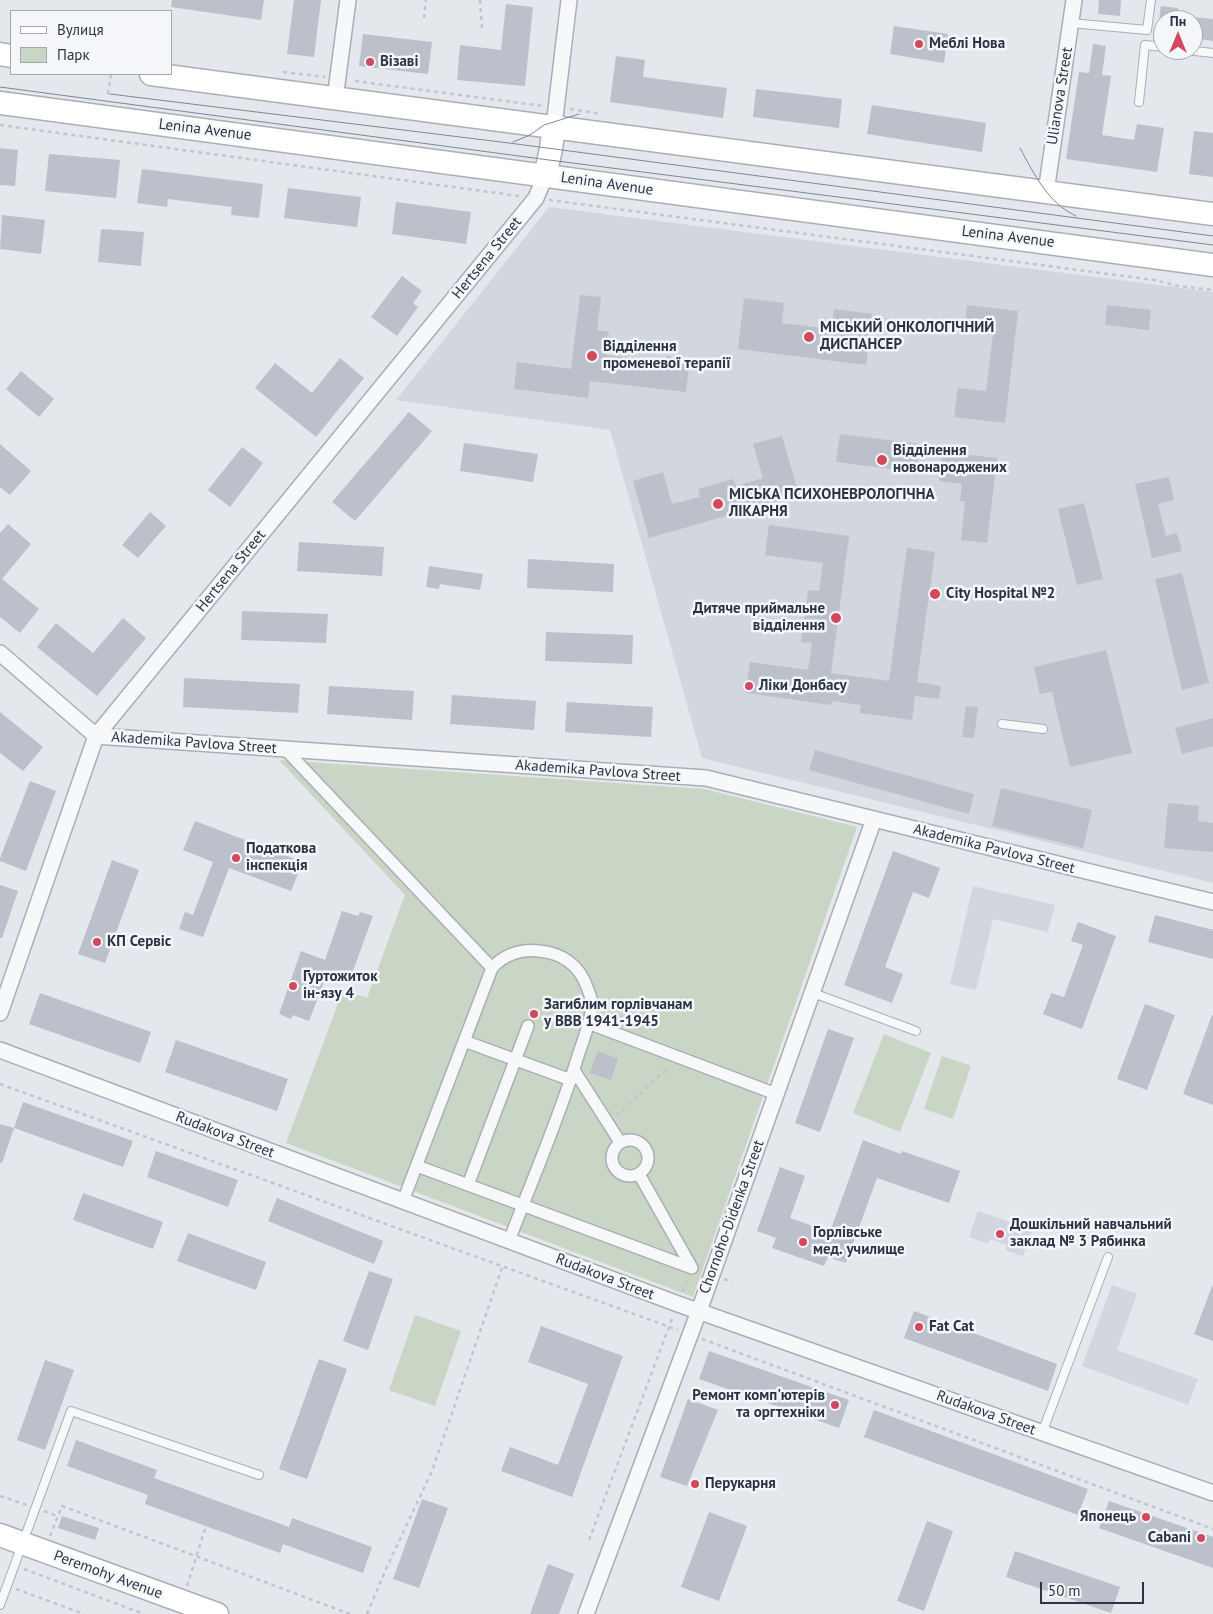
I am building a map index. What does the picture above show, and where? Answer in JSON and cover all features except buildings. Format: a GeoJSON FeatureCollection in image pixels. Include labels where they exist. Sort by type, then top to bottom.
{"type":"FeatureCollection","features":[{"type":"Feature","properties":{"kind":"main road"},"geometry":{"type":"LineString","coordinates":[[158,75],[1213,214]]}},
{"type":"Feature","properties":{"kind":"main road","name":"Lenina Avenue"},"geometry":{"type":"LineString","coordinates":[[0,103],[1213,265]]}},
{"type":"Feature","properties":{"kind":"main road"},"geometry":{"type":"LineString","coordinates":[[545,176],[554,126]]}},
{"type":"Feature","properties":{"kind":"main road","name":"Peremohy Avenue"},"geometry":{"type":"LineString","coordinates":[[0,1535],[217,1614]]}},
{"type":"Feature","properties":{"kind":"street"},"geometry":{"type":"LineString","coordinates":[[335,99],[348,0]]}},
{"type":"Feature","properties":{"kind":"street"},"geometry":{"type":"LineString","coordinates":[[554,126],[569,0]]}},
{"type":"Feature","properties":{"kind":"street","name":"Ulianova Street"},"geometry":{"type":"LineString","coordinates":[[1046,192],[1074,0]]}},
{"type":"Feature","properties":{"kind":"street","name":"Hertsena Street"},"geometry":{"type":"LineString","coordinates":[[0,1013],[96,736],[536,198],[545,176]]}},
{"type":"Feature","properties":{"kind":"street","name":"Akademika Pavlova Street"},"geometry":{"type":"LineString","coordinates":[[0,654],[96,736],[706,778],[1213,902]]}},
{"type":"Feature","properties":{"kind":"street"},"geometry":{"type":"LineString","coordinates":[[285,749],[492,968]]}},
{"type":"Feature","properties":{"kind":"street","name":"Chornoho-Didenka Street"},"geometry":{"type":"LineString","coordinates":[[586,1614],[699,1311],[874,819]]}},
{"type":"Feature","properties":{"kind":"street"},"geometry":{"type":"LineString","coordinates":[[404,1201],[492,968],[501,958],[532,950],[562,956],[574,965],[584,977],[592,1004],[572,1075],[509,1241]]}},
{"type":"Feature","properties":{"kind":"street"},"geometry":{"type":"LineString","coordinates":[[588,1023],[776,1094]]}},
{"type":"Feature","properties":{"kind":"street"},"geometry":{"type":"LineString","coordinates":[[468,1185],[528,1026]]}},
{"type":"Feature","properties":{"kind":"street"},"geometry":{"type":"LineString","coordinates":[[464,1041],[516,1060],[572,1075],[620,1142]]}},
{"type":"Feature","properties":{"kind":"street","name":"Rudakova Street"},"geometry":{"type":"LineString","coordinates":[[0,1050],[678,1304],[1213,1493]]}},
{"type":"Feature","properties":{"kind":"street"},"geometry":{"type":"LineString","coordinates":[[638,1141],[646,1148],[648,1162],[646,1168],[639,1174],[622,1175],[612,1164],[612,1153],[620,1142],[638,1141]]}},
{"type":"Feature","properties":{"kind":"street"},"geometry":{"type":"LineString","coordinates":[[417,1166],[692,1268]]}},
{"type":"Feature","properties":{"kind":"street"},"geometry":{"type":"LineString","coordinates":[[639,1174],[692,1268]]}},
{"type":"Feature","properties":{"kind":"lane"},"geometry":{"type":"LineString","coordinates":[[1071,23],[1147,30],[1151,0]]}},
{"type":"Feature","properties":{"kind":"lane"},"geometry":{"type":"LineString","coordinates":[[1139,102],[1145,45],[1153,46]]}},
{"type":"Feature","properties":{"kind":"lane"},"geometry":{"type":"LineString","coordinates":[[1002,724],[1043,729]]}},
{"type":"Feature","properties":{"kind":"lane"},"geometry":{"type":"LineString","coordinates":[[812,992],[916,1031]]}},
{"type":"Feature","properties":{"kind":"lane"},"geometry":{"type":"LineString","coordinates":[[1042,1433],[1108,1257]]}},
{"type":"Feature","properties":{"kind":"lane"},"geometry":{"type":"LineString","coordinates":[[0,1605],[71,1411],[259,1475]]}},
{"type":"Feature","properties":{"kind":"path"},"geometry":{"type":"LineString","coordinates":[[424,18],[426,0]]}},
{"type":"Feature","properties":{"kind":"path"},"geometry":{"type":"LineString","coordinates":[[480,0],[482,28]]}},
{"type":"Feature","properties":{"kind":"path"},"geometry":{"type":"LineString","coordinates":[[108,94],[111,75]]}},
{"type":"Feature","properties":{"kind":"path"},"geometry":{"type":"LineString","coordinates":[[0,125],[1154,280],[1178,286],[1213,290]]}},
{"type":"Feature","properties":{"kind":"path"},"geometry":{"type":"LineString","coordinates":[[608,1123],[679,1058]]}},
{"type":"Feature","properties":{"kind":"path"},"geometry":{"type":"LineString","coordinates":[[0,1084],[690,1334],[1213,1529]]}},
{"type":"Feature","properties":{"kind":"path"},"geometry":{"type":"LineString","coordinates":[[367,1614],[432,1472],[503,1266]]}},
{"type":"Feature","properties":{"kind":"path"},"geometry":{"type":"LineString","coordinates":[[589,1540],[692,1268]]}},
{"type":"Feature","properties":{"kind":"path"},"geometry":{"type":"LineString","coordinates":[[45,1552],[62,1506],[350,1614]]}},
{"type":"Feature","properties":{"kind":"path"},"geometry":{"type":"LineString","coordinates":[[182,1601],[206,1526]]}},
{"type":"Feature","properties":{"kind":"path"},"geometry":{"type":"LineString","coordinates":[[14,1566],[144,1614]]}},
{"type":"Feature","properties":{"kind":"path"},"geometry":{"type":"LineString","coordinates":[[6,1586],[84,1614]]}},
{"type":"Feature","properties":{"kind":"shaded area","name":"City Hospital №2"},"geometry":{"type":"Polygon","coordinates":[[[549,207],[1213,292],[1213,883],[702,758],[610,430],[396,400],[549,207]]]}},
{"type":"Feature","properties":{"kind":"shaded area"},"geometry":{"type":"Polygon","coordinates":[[[973,886],[1055,905],[1048,932],[993,919],[976,990],[950,984],[973,886]]]}},
{"type":"Feature","properties":{"kind":"shaded area","name":"Дошкільний навчальний заклад № 3 Рябинка"},"geometry":{"type":"Polygon","coordinates":[[[978,1211],[1032,1230],[1023,1256],[1005,1250],[1007,1245],[990,1239],[988,1244],[969,1237],[978,1211]]]}},
{"type":"Feature","properties":{"kind":"shaded area"},"geometry":{"type":"Polygon","coordinates":[[[1112,1285],[1137,1294],[1117,1350],[1198,1379],[1188,1405],[1082,1366],[1112,1285]]]}},
{"type":"Feature","properties":{"kind":"green space"},"geometry":{"type":"Polygon","coordinates":[[[279,760],[704,789],[857,827],[693,1297],[286,1143],[343,990],[367,998],[405,895],[279,760]]]}},
{"type":"Feature","properties":{"kind":"green space"},"geometry":{"type":"Polygon","coordinates":[[[884,1034],[931,1053],[900,1132],[853,1113],[884,1034]]]}},
{"type":"Feature","properties":{"kind":"green space"},"geometry":{"type":"Polygon","coordinates":[[[942,1056],[971,1066],[953,1119],[924,1109],[942,1056]]]}},
{"type":"Feature","properties":{"kind":"green space"},"geometry":{"type":"Polygon","coordinates":[[[415,1315],[461,1331],[435,1406],[389,1390],[415,1315]]]}},
{"type":"Feature","properties":{"kind":"tram line"},"geometry":{"type":"LineString","coordinates":[[0,87],[1213,245]]}},
{"type":"Feature","properties":{"kind":"tram line"},"geometry":{"type":"LineString","coordinates":[[110,94],[509,143],[1213,236]]}},
{"type":"Feature","properties":{"kind":"tram line"},"geometry":{"type":"LineString","coordinates":[[513,142],[530,135],[544,125],[579,114]]}},
{"type":"Feature","properties":{"kind":"tram line"},"geometry":{"type":"LineString","coordinates":[[1020,148],[1036,178],[1050,196],[1057,204],[1076,216]]}},
{"type":"Feature","properties":{"kind":"place","name":"Меблі Нова"},"geometry":{"type":"Point","coordinates":[919,44]}},
{"type":"Feature","properties":{"kind":"place","name":"Візаві"},"geometry":{"type":"Point","coordinates":[370,62]}},
{"type":"Feature","properties":{"kind":"place","name":"МІСЬКИЙ ОНКОЛОГІЧНИЙ ДИСПАНСЕР"},"geometry":{"type":"Point","coordinates":[809,337]}},
{"type":"Feature","properties":{"kind":"place","name":"Відділення променевої терапії"},"geometry":{"type":"Point","coordinates":[592,356]}},
{"type":"Feature","properties":{"kind":"place","name":"Відділення новонароджених"},"geometry":{"type":"Point","coordinates":[882,460]}},
{"type":"Feature","properties":{"kind":"place","name":"МІСЬКА ПСИХОНЕВРОЛОГІЧНА ЛІКАРНЯ"},"geometry":{"type":"Point","coordinates":[718,504]}},
{"type":"Feature","properties":{"kind":"place","name":"City Hospital №2"},"geometry":{"type":"Point","coordinates":[935,594]}},
{"type":"Feature","properties":{"kind":"place","name":"Дитяче приймальне відділення"},"geometry":{"type":"Point","coordinates":[836,618]}},
{"type":"Feature","properties":{"kind":"place","name":"Ліки Донбасу"},"geometry":{"type":"Point","coordinates":[749,686]}},
{"type":"Feature","properties":{"kind":"place","name":"Податкова інспекція"},"geometry":{"type":"Point","coordinates":[236,858]}},
{"type":"Feature","properties":{"kind":"place","name":"КП Сервіс"},"geometry":{"type":"Point","coordinates":[97,942]}},
{"type":"Feature","properties":{"kind":"place","name":"Гуртожиток ін-язу 4"},"geometry":{"type":"Point","coordinates":[293,986]}},
{"type":"Feature","properties":{"kind":"place","name":"Загиблим горлівчанам у ВВВ 1941-1945"},"geometry":{"type":"Point","coordinates":[534,1014]}},
{"type":"Feature","properties":{"kind":"place","name":"Дошкільний навчальний заклад № 3 Рябинка"},"geometry":{"type":"Point","coordinates":[1000,1234]}},
{"type":"Feature","properties":{"kind":"place","name":"Горлівське мед. училище"},"geometry":{"type":"Point","coordinates":[803,1242]}},
{"type":"Feature","properties":{"kind":"place","name":"Fat Cat"},"geometry":{"type":"Point","coordinates":[919,1327]}},
{"type":"Feature","properties":{"kind":"place","name":"Ремонт комп'ютерів та оргтехніки"},"geometry":{"type":"Point","coordinates":[835,1405]}},
{"type":"Feature","properties":{"kind":"place","name":"Перукарня"},"geometry":{"type":"Point","coordinates":[695,1484]}},
{"type":"Feature","properties":{"kind":"place","name":"Японець"},"geometry":{"type":"Point","coordinates":[1146,1517]}},
{"type":"Feature","properties":{"kind":"place","name":"Cabani"},"geometry":{"type":"Point","coordinates":[1201,1538]}}]}
